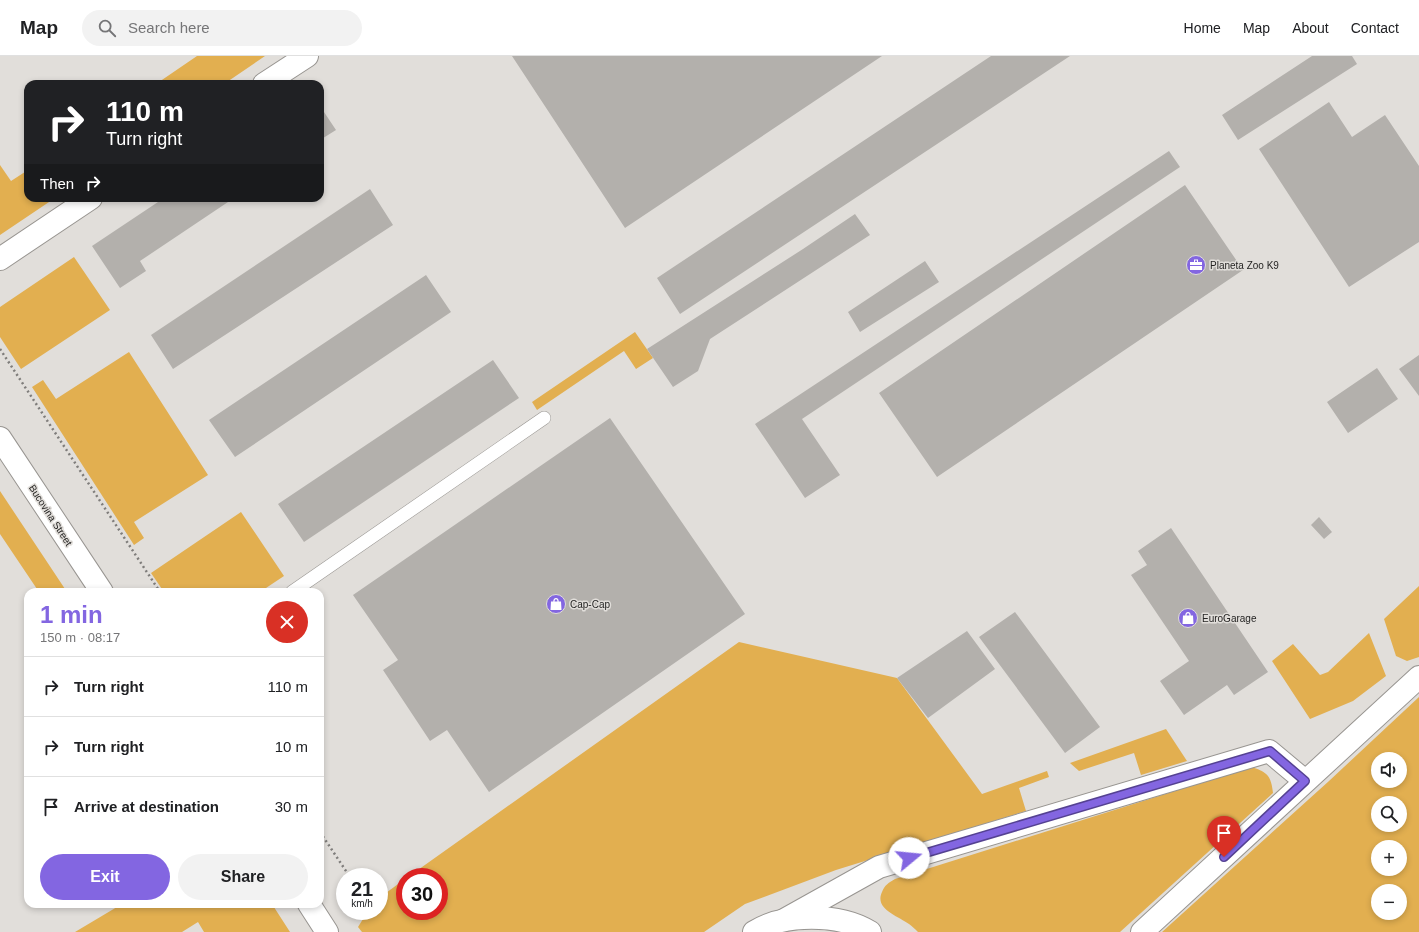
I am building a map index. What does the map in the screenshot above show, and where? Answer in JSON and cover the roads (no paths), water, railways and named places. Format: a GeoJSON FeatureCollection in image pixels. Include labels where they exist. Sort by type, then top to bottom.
{"type":"FeatureCollection","features":[{"type":"Feature","properties":{"kind":"street"},"geometry":{"type":"LineString","coordinates":[[270,80],[307,56]]}},
{"type":"Feature","properties":{"kind":"street"},"geometry":{"type":"LineString","coordinates":[[0,259],[85,202]]}},
{"type":"Feature","properties":{"kind":"street","name":"Bucovina Street"},"geometry":{"type":"LineString","coordinates":[[0,438],[99,588]]}},
{"type":"Feature","properties":{"kind":"street"},"geometry":{"type":"LineString","coordinates":[[1142,932],[1419,677]]}},
{"type":"Feature","properties":{"kind":"street"},"geometry":{"type":"LineString","coordinates":[[784,920],[879,867],[1270,751],[1305,781]]}},
{"type":"Feature","properties":{"kind":"street"},"geometry":{"type":"LineString","coordinates":[[312,908],[327,932]]}},
{"type":"Feature","properties":{"kind":"street"},"geometry":{"type":"LineString","coordinates":[[754,932],[761,927],[784,920],[812,917],[837,920],[870,932]]}},
{"type":"Feature","properties":{"kind":"lane"},"geometry":{"type":"LineString","coordinates":[[298,588],[544,418]]}},
{"type":"Feature","properties":{"kind":"place","name":"Planeta Zoo K9"},"geometry":{"type":"Point","coordinates":[1196,265]}},
{"type":"Feature","properties":{"kind":"place","name":"Cap-Cap"},"geometry":{"type":"Point","coordinates":[556,604]}},
{"type":"Feature","properties":{"kind":"place","name":"EuroGarage"},"geometry":{"type":"Point","coordinates":[1188,618]}}]}
